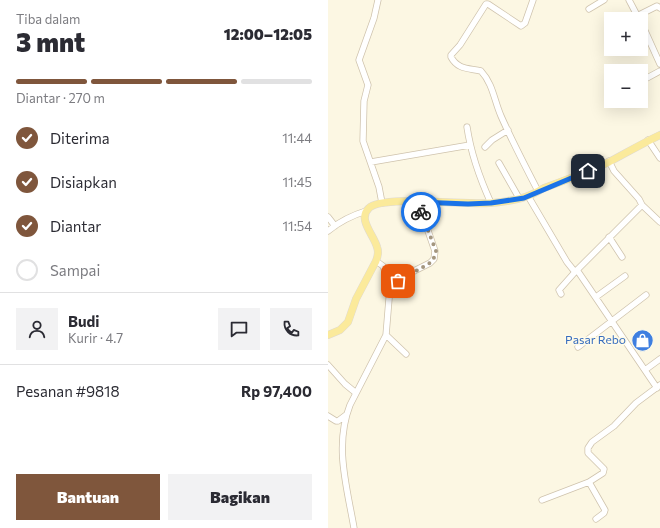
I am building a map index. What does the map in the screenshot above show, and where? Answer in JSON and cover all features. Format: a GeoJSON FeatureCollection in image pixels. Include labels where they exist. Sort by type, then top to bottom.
{"type":"FeatureCollection","features":[{"type":"Feature","properties":{"kind":"main road"},"geometry":{"type":"LineString","coordinates":[[328,335],[340,330],[348,322],[356,299],[376,262],[378,255],[377,247],[366,224],[366,211],[370,206],[382,203],[418,202],[468,204],[491,203],[528,196],[577,176],[660,135]]}},
{"type":"Feature","properties":{"kind":"street"},"geometry":{"type":"LineString","coordinates":[[378,0],[374,18],[359,60],[368,85],[364,101],[363,141],[379,187],[382,203]]}},
{"type":"Feature","properties":{"kind":"street"},"geometry":{"type":"LineString","coordinates":[[533,0],[525,23],[521,26],[486,4],[460,45],[451,55],[452,60],[458,66],[464,69],[481,71],[488,78],[496,104],[538,191]]}},
{"type":"Feature","properties":{"kind":"street"},"geometry":{"type":"LineString","coordinates":[[589,9],[604,0]]}},
{"type":"Feature","properties":{"kind":"street"},"geometry":{"type":"LineString","coordinates":[[629,0],[635,12]]}},
{"type":"Feature","properties":{"kind":"street"},"geometry":{"type":"LineString","coordinates":[[647,12],[658,6],[660,8]]}},
{"type":"Feature","properties":{"kind":"street"},"geometry":{"type":"LineString","coordinates":[[648,39],[660,64]]}},
{"type":"Feature","properties":{"kind":"street"},"geometry":{"type":"LineString","coordinates":[[648,77],[660,71]]}},
{"type":"Feature","properties":{"kind":"street"},"geometry":{"type":"LineString","coordinates":[[467,127],[470,145],[481,182],[491,203]]}},
{"type":"Feature","properties":{"kind":"street"},"geometry":{"type":"LineString","coordinates":[[485,147],[492,140],[508,130]]}},
{"type":"Feature","properties":{"kind":"street"},"geometry":{"type":"LineString","coordinates":[[648,140],[660,158]]}},
{"type":"Feature","properties":{"kind":"street"},"geometry":{"type":"LineString","coordinates":[[371,162],[470,145]]}},
{"type":"Feature","properties":{"kind":"street"},"geometry":{"type":"LineString","coordinates":[[609,161],[614,171],[639,199],[642,205],[660,222]]}},
{"type":"Feature","properties":{"kind":"street"},"geometry":{"type":"LineString","coordinates":[[499,163],[519,198]]}},
{"type":"Feature","properties":{"kind":"street"},"geometry":{"type":"LineString","coordinates":[[528,196],[567,262],[596,297],[644,370],[658,386],[636,402],[614,426],[598,437],[590,445],[587,450],[588,453],[603,468],[604,471],[589,482],[542,500]]}},
{"type":"Feature","properties":{"kind":"street"},"geometry":{"type":"LineString","coordinates":[[390,287],[406,276],[430,263],[434,259],[436,251],[418,202]]}},
{"type":"Feature","properties":{"kind":"street"},"geometry":{"type":"LineString","coordinates":[[561,294],[559,290],[576,271],[642,205]]}},
{"type":"Feature","properties":{"kind":"street"},"geometry":{"type":"LineString","coordinates":[[328,231],[356,214],[366,211]]}},
{"type":"Feature","properties":{"kind":"street"},"geometry":{"type":"LineString","coordinates":[[328,217],[335,226]]}},
{"type":"Feature","properties":{"kind":"street"},"geometry":{"type":"LineString","coordinates":[[609,237],[622,257]]}},
{"type":"Feature","properties":{"kind":"street"},"geometry":{"type":"LineString","coordinates":[[354,528],[343,466],[342,434],[346,414],[386,335],[390,287],[382,266],[376,262]]}},
{"type":"Feature","properties":{"kind":"street"},"geometry":{"type":"LineString","coordinates":[[596,297],[625,276]]}},
{"type":"Feature","properties":{"kind":"street"},"geometry":{"type":"LineString","coordinates":[[578,347],[646,295]]}},
{"type":"Feature","properties":{"kind":"street"},"geometry":{"type":"LineString","coordinates":[[386,335],[406,354]]}},
{"type":"Feature","properties":{"kind":"street"},"geometry":{"type":"LineString","coordinates":[[644,370],[660,359]]}},
{"type":"Feature","properties":{"kind":"street"},"geometry":{"type":"LineString","coordinates":[[328,364],[345,384],[356,393]]}},
{"type":"Feature","properties":{"kind":"street"},"geometry":{"type":"LineString","coordinates":[[328,416],[338,421],[346,414]]}},
{"type":"Feature","properties":{"kind":"street"},"geometry":{"type":"LineString","coordinates":[[589,482],[605,510],[604,513],[596,519]]}},
{"type":"Feature","properties":{"kind":"way so far"},"geometry":{"type":"LineString","coordinates":[[398,281],[430,263],[434,259],[436,251],[421,212]]}},
{"type":"Feature","properties":{"kind":"place","name":"Pasar Rebo"},"geometry":{"type":"Point","coordinates":[642,340]}},
{"type":"Feature","properties":{"kind":"route"},"geometry":{"type":"LineString","coordinates":[[421,212],[418,202],[468,204],[491,203],[524,198],[588,171]]}}]}
